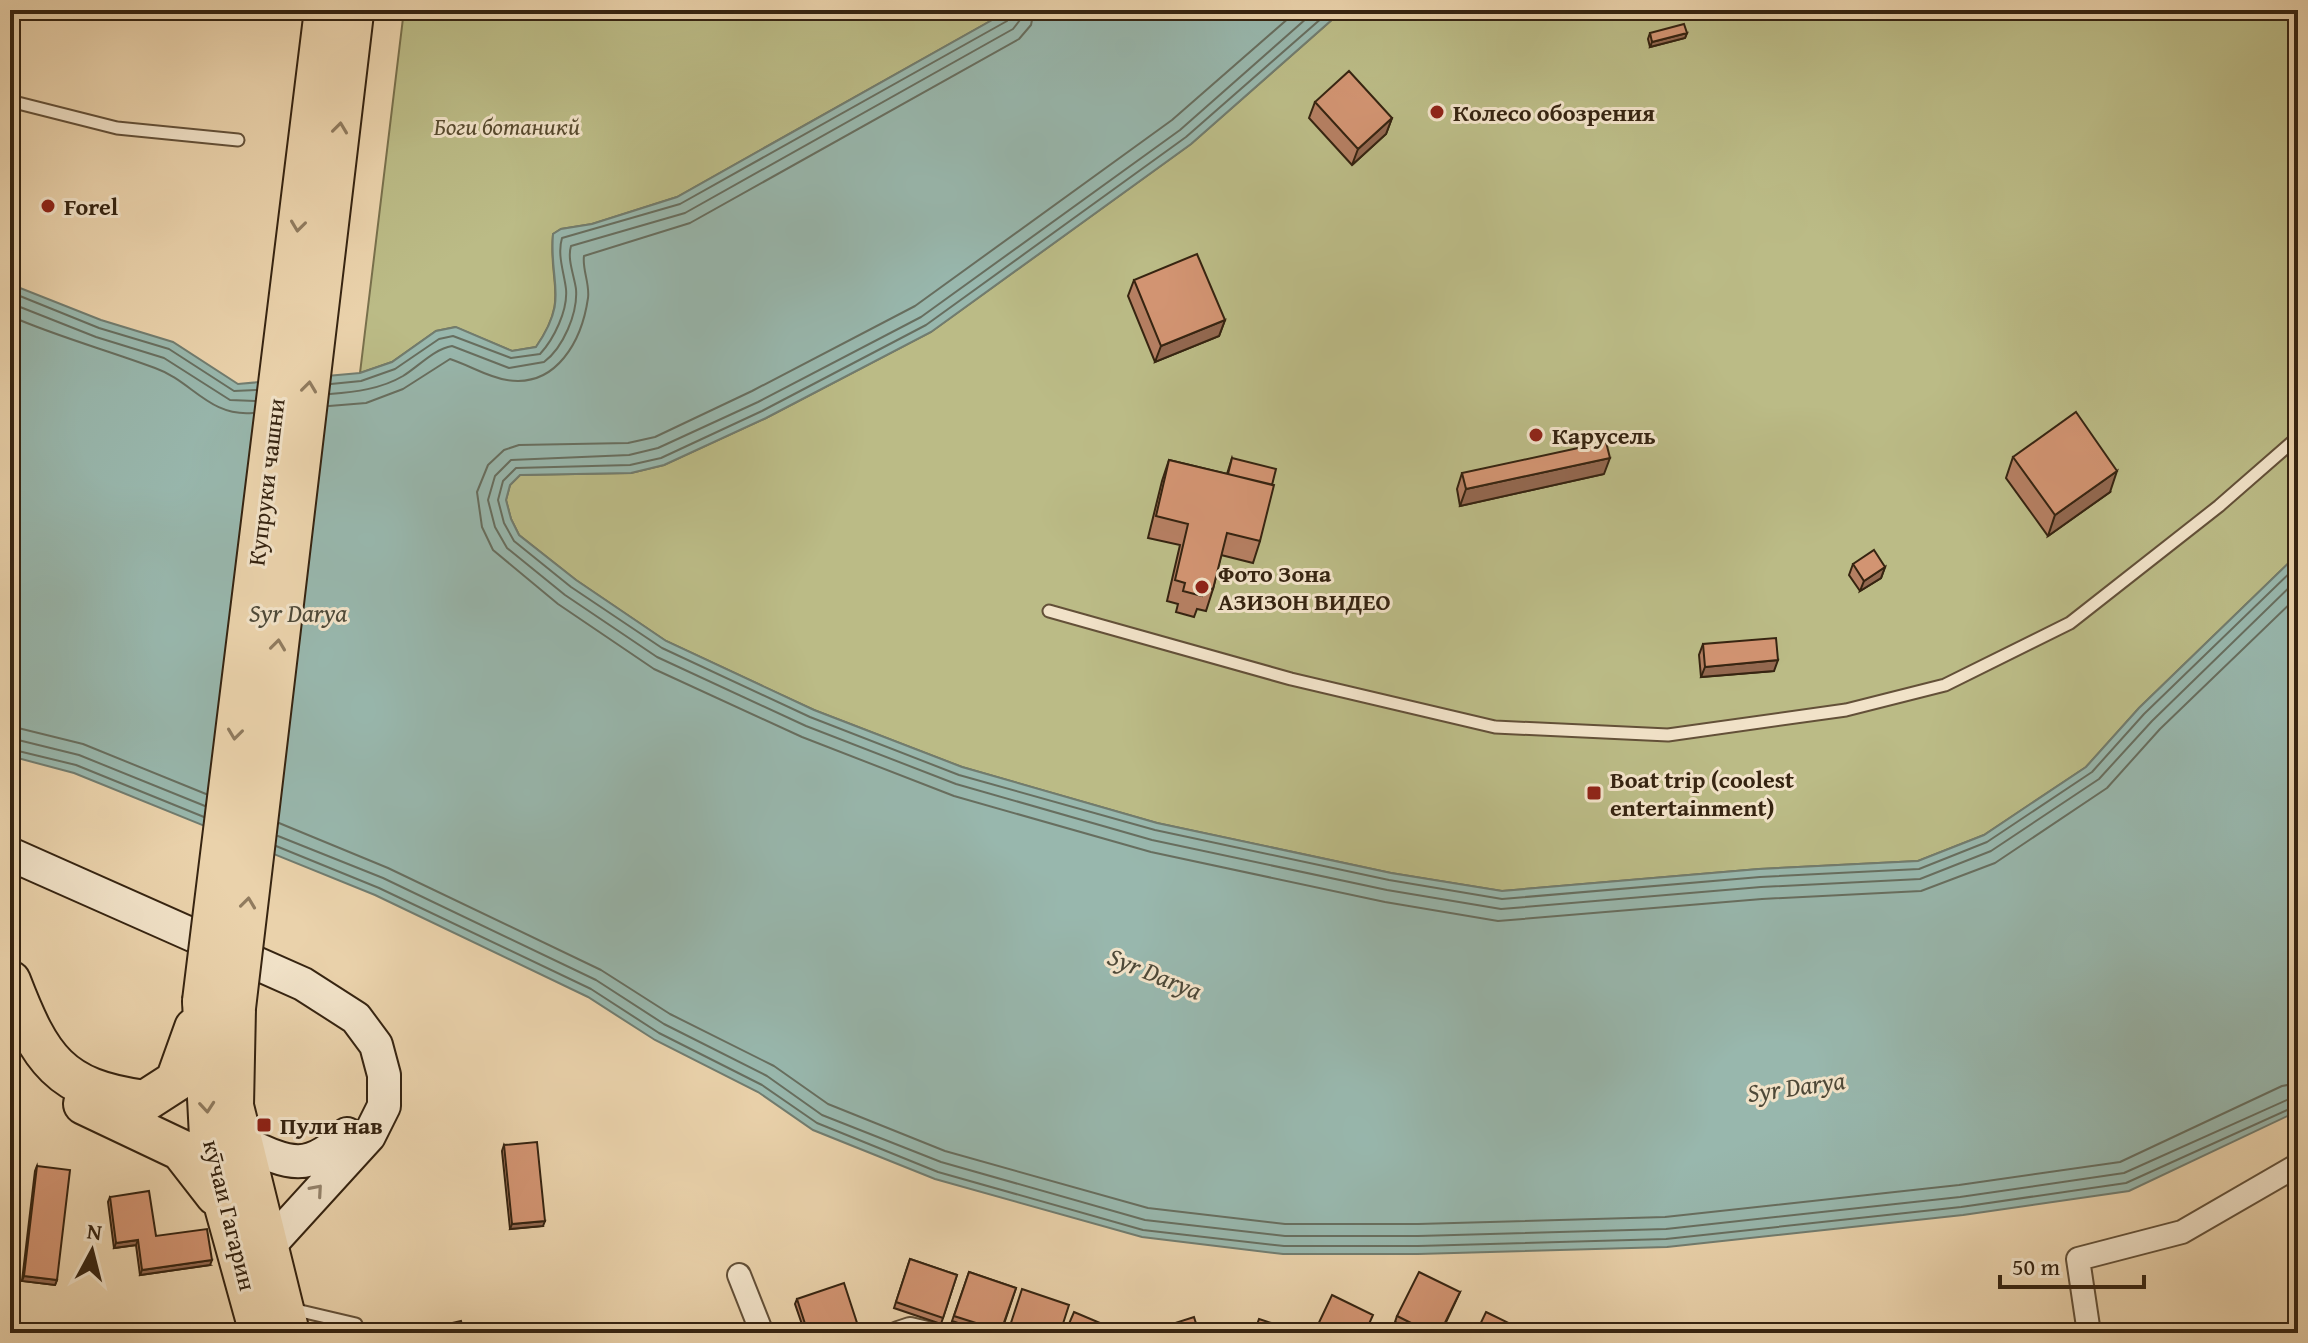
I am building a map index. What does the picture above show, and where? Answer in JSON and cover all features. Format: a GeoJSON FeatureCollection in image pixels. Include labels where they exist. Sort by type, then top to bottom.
{"type":"FeatureCollection","features":[{"type":"Feature","properties":{"kind":"highway","name":"Купруки чашни"},"geometry":{"type":"LineString","coordinates":[[219,1005],[344,11]]}},
{"type":"Feature","properties":{"kind":"highway"},"geometry":{"type":"LineString","coordinates":[[10,981],[45,1056],[72,1081],[105,1096],[145,1101],[176,1081],[219,1005]]}},
{"type":"Feature","properties":{"kind":"highway"},"geometry":{"type":"LineString","coordinates":[[219,1005],[233,1106],[274,1301]]}},
{"type":"Feature","properties":{"kind":"highway","name":"кӯчаи Гагарин"},"geometry":{"type":"LineString","coordinates":[[219,1005],[211,1156],[227,1208],[274,1301]]}},
{"type":"Feature","properties":{"kind":"highway"},"geometry":{"type":"LineString","coordinates":[[10,1032],[35,1076],[66,1095],[181,1150],[227,1208]]}},
{"type":"Feature","properties":{"kind":"main road"},"geometry":{"type":"LineString","coordinates":[[10,854],[303,984],[356,1018],[376,1045],[384,1075],[384,1106],[369,1136],[335,1169],[274,1301]]}},
{"type":"Feature","properties":{"kind":"main road"},"geometry":{"type":"LineString","coordinates":[[10,870],[68,892],[300,997],[346,1028],[362,1050],[372,1082],[364,1110],[348,1133],[329,1153],[302,1164],[274,1157],[240,1141]]}},
{"type":"Feature","properties":{"kind":"street"},"geometry":{"type":"LineString","coordinates":[[2089,1333],[2078,1259],[2182,1232],[2298,1165]]}},
{"type":"Feature","properties":{"kind":"street"},"geometry":{"type":"LineString","coordinates":[[739,1275],[762,1333]]}},
{"type":"Feature","properties":{"kind":"street"},"geometry":{"type":"LineString","coordinates":[[898,1333],[910,1329],[927,1333]]}},
{"type":"Feature","properties":{"kind":"lane"},"geometry":{"type":"LineString","coordinates":[[10,101],[117,128],[238,140]]}},
{"type":"Feature","properties":{"kind":"lane"},"geometry":{"type":"LineString","coordinates":[[1049,611],[1291,679],[1495,727],[1683,733],[1846,710],[1945,685],[2070,623],[2219,506],[2298,437]]}},
{"type":"Feature","properties":{"kind":"lane"},"geometry":{"type":"LineString","coordinates":[[274,1301],[356,1324],[359,1333]]}},
{"type":"Feature","properties":{"kind":"green space","name":"Боги ботаникй"},"geometry":{"type":"Polygon","coordinates":[[[404,10],[1010,10],[677,197],[592,224],[561,229],[553,234],[555,303],[546,330],[536,347],[512,351],[455,327],[436,331],[392,362],[360,373],[404,10]]]}},
{"type":"Feature","properties":{"kind":"green space"},"geometry":{"type":"Polygon","coordinates":[[[1343,10],[2298,10],[2298,554],[2139,708],[2086,767],[1984,835],[1918,861],[1759,869],[1502,891],[1391,873],[1157,823],[962,767],[814,710],[666,641],[576,580],[519,535],[506,500],[510,485],[520,475],[631,473],[664,465],[766,418],[931,332],[1191,144],[1343,10]]]}},
{"type":"Feature","properties":{"kind":"water","name":"Syr Darya"},"geometry":{"type":"Polygon","coordinates":[[[1010,10],[1343,10],[1191,144],[931,332],[766,418],[664,465],[631,473],[520,475],[510,485],[506,500],[519,535],[576,580],[666,641],[814,710],[962,767],[1157,823],[1391,873],[1502,891],[1759,869],[1918,861],[1984,835],[2086,767],[2139,708],[2298,554],[2298,1111],[2129,1191],[1963,1215],[1667,1247],[1418,1254],[1283,1254],[1142,1237],[935,1179],[813,1130],[758,1092],[655,1040],[588,997],[375,895],[74,773],[10,756],[10,284],[101,320],[173,342],[238,384],[360,373],[392,362],[436,331],[456,327],[512,351],[536,347],[546,330],[555,303],[553,234],[561,229],[592,224],[677,197],[1010,10]]]}},
{"type":"Feature","properties":{"kind":"building"},"geometry":{"type":"Polygon","coordinates":[[[1684,24],[1687,33],[1652,42],[1650,33],[1684,24]]]}},
{"type":"Feature","properties":{"kind":"building"},"geometry":{"type":"Polygon","coordinates":[[[1349,71],[1392,118],[1358,149],[1315,102],[1349,71]]]}},
{"type":"Feature","properties":{"kind":"building"},"geometry":{"type":"Polygon","coordinates":[[[1197,254],[1225,320],[1161,346],[1134,280],[1197,254]]]}},
{"type":"Feature","properties":{"kind":"building"},"geometry":{"type":"Polygon","coordinates":[[[2076,412],[2117,471],[2055,515],[2013,457],[2076,412]]]}},
{"type":"Feature","properties":{"kind":"building"},"geometry":{"type":"Polygon","coordinates":[[[1606,442],[1610,458],[1466,489],[1462,473],[1606,442]]]}},
{"type":"Feature","properties":{"kind":"building"},"geometry":{"type":"Polygon","coordinates":[[[1232,458],[1276,469],[1272,485],[1228,474],[1232,458]]]}},
{"type":"Feature","properties":{"kind":"building"},"geometry":{"type":"Polygon","coordinates":[[[1169,460],[1274,485],[1260,541],[1227,533],[1213,589],[1204,587],[1202,596],[1183,591],[1185,583],[1175,580],[1188,524],[1156,516],[1169,460]]]}},
{"type":"Feature","properties":{"kind":"building"},"geometry":{"type":"Polygon","coordinates":[[[1874,550],[1885,567],[1864,581],[1853,564],[1874,550]]]}},
{"type":"Feature","properties":{"kind":"building"},"geometry":{"type":"Polygon","coordinates":[[[1776,638],[1778,660],[1705,667],[1703,644],[1776,638]]]}},
{"type":"Feature","properties":{"kind":"building"},"geometry":{"type":"Polygon","coordinates":[[[537,1142],[545,1221],[512,1224],[504,1145],[537,1142]]]}},
{"type":"Feature","properties":{"kind":"building"},"geometry":{"type":"Polygon","coordinates":[[[37,1166],[70,1170],[57,1280],[24,1276],[37,1166]]]}},
{"type":"Feature","properties":{"kind":"building"},"geometry":{"type":"Polygon","coordinates":[[[149,1191],[156,1236],[207,1229],[212,1260],[142,1270],[138,1240],[116,1243],[110,1197],[149,1191]]]}},
{"type":"Feature","properties":{"kind":"building"},"geometry":{"type":"Polygon","coordinates":[[[910,1259],[957,1275],[943,1318],[896,1302],[910,1259]]]}},
{"type":"Feature","properties":{"kind":"building"},"geometry":{"type":"Polygon","coordinates":[[[969,1272],[1016,1288],[1001,1331],[954,1316],[969,1272]]]}},
{"type":"Feature","properties":{"kind":"building"},"geometry":{"type":"Polygon","coordinates":[[[1419,1272],[1460,1292],[1440,1333],[1431,1333],[1397,1316],[1419,1272]]]}},
{"type":"Feature","properties":{"kind":"building"},"geometry":{"type":"Polygon","coordinates":[[[844,1283],[858,1326],[838,1333],[808,1333],[797,1299],[844,1283]]]}},
{"type":"Feature","properties":{"kind":"building"},"geometry":{"type":"Polygon","coordinates":[[[1022,1289],[1069,1305],[1060,1333],[1008,1332],[1022,1289]]]}},
{"type":"Feature","properties":{"kind":"building"},"geometry":{"type":"Polygon","coordinates":[[[1332,1295],[1373,1315],[1365,1333],[1314,1333],[1332,1295]]]}},
{"type":"Feature","properties":{"kind":"building"},"geometry":{"type":"Polygon","coordinates":[[[1074,1312],[1119,1331],[1065,1333],[1074,1312]]]}},
{"type":"Feature","properties":{"kind":"building"},"geometry":{"type":"Polygon","coordinates":[[[1486,1312],[1527,1332],[1527,1333],[1476,1333],[1486,1312]]]}},
{"type":"Feature","properties":{"kind":"building"},"geometry":{"type":"Polygon","coordinates":[[[1194,1317],[1199,1333],[1150,1331],[1194,1317]]]}},
{"type":"Feature","properties":{"kind":"building"},"geometry":{"type":"Polygon","coordinates":[[[1259,1319],[1302,1333],[1254,1333],[1259,1319]]]}},
{"type":"Feature","properties":{"kind":"building"},"geometry":{"type":"Polygon","coordinates":[[[461,1321],[464,1333],[422,1333],[422,1330],[461,1321]]]}},
{"type":"Feature","properties":{"kind":"building"},"geometry":{"type":"Polygon","coordinates":[[[48,1326],[113,1327],[112,1333],[48,1333],[48,1326]]]}},
{"type":"Feature","properties":{"kind":"building"},"geometry":{"type":"Polygon","coordinates":[[[1542,1327],[1554,1333],[1539,1333],[1542,1327]]]}},
{"type":"Feature","properties":{"kind":"place","name":"Колесо обозрения"},"geometry":{"type":"Point","coordinates":[1437,112]}},
{"type":"Feature","properties":{"kind":"place","name":"Forel"},"geometry":{"type":"Point","coordinates":[48,206]}},
{"type":"Feature","properties":{"kind":"place","name":"Карусель"},"geometry":{"type":"Point","coordinates":[1536,435]}},
{"type":"Feature","properties":{"kind":"place","name":"Фото Зона АЗИЗОН ВИДЕО"},"geometry":{"type":"Point","coordinates":[1202,587]}},
{"type":"Feature","properties":{"kind":"place","name":"Boat trip (coolest entertainment)"},"geometry":{"type":"Point","coordinates":[1594,793]}},
{"type":"Feature","properties":{"kind":"place","name":"Пули нав"},"geometry":{"type":"Point","coordinates":[264,1125]}}]}
